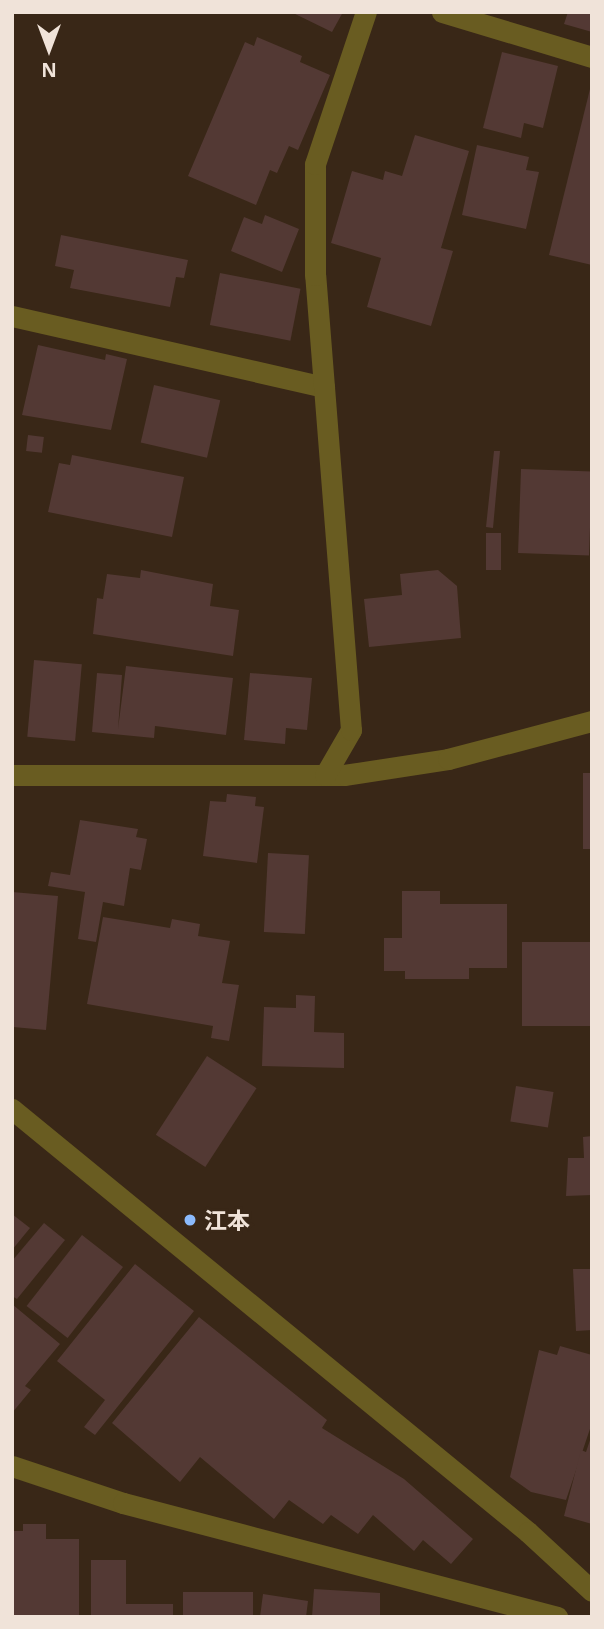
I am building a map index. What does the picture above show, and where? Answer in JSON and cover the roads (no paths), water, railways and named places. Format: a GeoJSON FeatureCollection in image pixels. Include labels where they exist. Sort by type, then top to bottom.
{"type":"FeatureCollection","features":[{"type":"Feature","properties":{"kind":"street"},"geometry":{"type":"LineString","coordinates":[[325,775],[351,730],[315,275],[315,164],[366,12]]}},
{"type":"Feature","properties":{"kind":"street"},"geometry":{"type":"LineString","coordinates":[[442,12],[592,57]]}},
{"type":"Feature","properties":{"kind":"street"},"geometry":{"type":"LineString","coordinates":[[12,316],[324,387]]}},
{"type":"Feature","properties":{"kind":"street"},"geometry":{"type":"LineString","coordinates":[[12,775],[325,775],[448,759],[592,721]]}},
{"type":"Feature","properties":{"kind":"street"},"geometry":{"type":"LineString","coordinates":[[12,1109],[528,1532],[592,1591]]}},
{"type":"Feature","properties":{"kind":"street"},"geometry":{"type":"LineString","coordinates":[[12,1466],[123,1503],[557,1617]]}},
{"type":"Feature","properties":{"kind":"place","name":"江本"},"geometry":{"type":"Point","coordinates":[190,1220]}}]}
